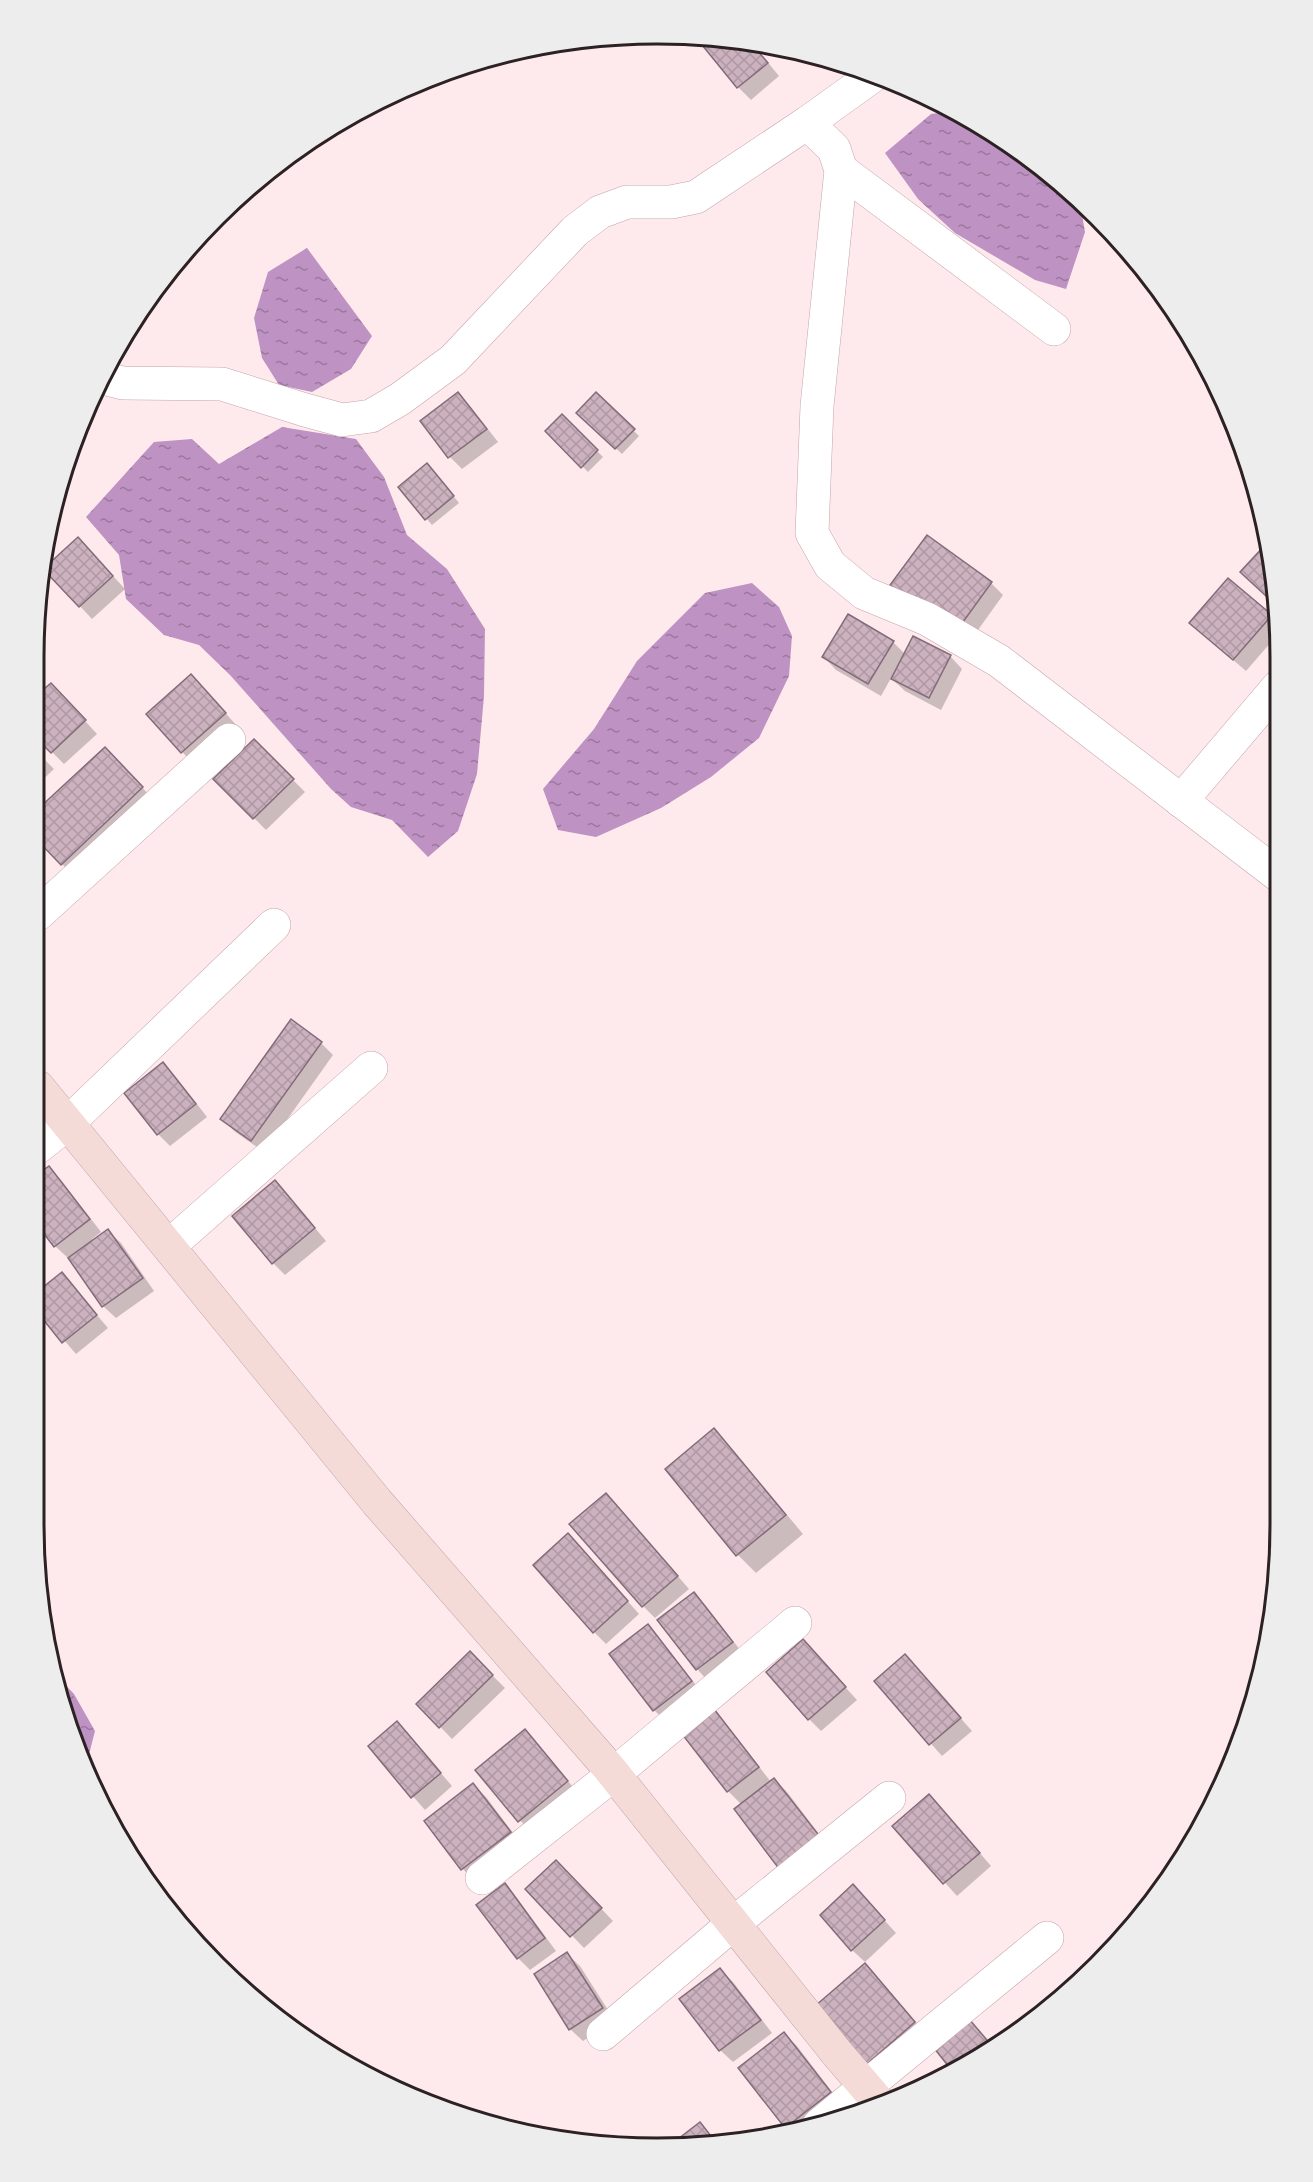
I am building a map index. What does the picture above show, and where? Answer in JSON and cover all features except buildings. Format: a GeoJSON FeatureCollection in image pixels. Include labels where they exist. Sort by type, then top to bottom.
{"type":"FeatureCollection","features":[{"type":"Feature","properties":{"kind":"street"},"geometry":{"type":"LineString","coordinates":[[110,380],[123,383],[222,384],[305,411],[342,420],[371,416],[400,399],[453,360],[575,231],[600,212],[627,202],[671,202],[696,197],[866,81]]}},
{"type":"Feature","properties":{"kind":"street"},"geometry":{"type":"LineString","coordinates":[[807,123],[834,149],[841,170],[817,406],[813,533],[830,565],[864,593],[927,619],[999,661],[1270,869]]}},
{"type":"Feature","properties":{"kind":"street"},"geometry":{"type":"LineString","coordinates":[[841,170],[1054,329]]}},
{"type":"Feature","properties":{"kind":"street"},"geometry":{"type":"LineString","coordinates":[[1181,801],[1270,696]]}},
{"type":"Feature","properties":{"kind":"street"},"geometry":{"type":"LineString","coordinates":[[44,909],[229,740]]}},
{"type":"Feature","properties":{"kind":"street"},"geometry":{"type":"LineString","coordinates":[[44,1142],[68,1124],[274,925]]}},
{"type":"Feature","properties":{"kind":"street"},"geometry":{"type":"LineString","coordinates":[[169,1246],[371,1068]]}},
{"type":"Feature","properties":{"kind":"street"},"geometry":{"type":"LineString","coordinates":[[44,1095],[376,1502],[614,1774],[874,2096]]}},
{"type":"Feature","properties":{"kind":"street"},"geometry":{"type":"LineString","coordinates":[[482,1878],[614,1774],[795,1623]]}},
{"type":"Feature","properties":{"kind":"street"},"geometry":{"type":"LineString","coordinates":[[603,2034],[734,1923],[890,1798]]}},
{"type":"Feature","properties":{"kind":"street"},"geometry":{"type":"LineString","coordinates":[[858,2105],[874,2096],[1047,1938]]}},
{"type":"Feature","properties":{"kind":"water"},"geometry":{"type":"Polygon","coordinates":[[[939,113],[997,147],[1030,170],[1082,216],[1085,232],[1066,289],[1035,280],[955,233],[918,199],[885,153],[931,114],[939,113]]]}},
{"type":"Feature","properties":{"kind":"water"},"geometry":{"type":"Polygon","coordinates":[[[307,248],[372,336],[351,369],[312,392],[279,385],[262,358],[254,318],[268,272],[307,248]]]}},
{"type":"Feature","properties":{"kind":"water"},"geometry":{"type":"Polygon","coordinates":[[[282,427],[356,439],[384,477],[407,535],[447,569],[485,629],[484,696],[477,774],[458,831],[428,857],[392,820],[351,807],[331,789],[230,675],[199,645],[164,635],[126,599],[119,555],[86,517],[154,442],[192,439],[219,464],[282,427]]]}},
{"type":"Feature","properties":{"kind":"water"},"geometry":{"type":"Polygon","coordinates":[[[752,583],[779,607],[792,636],[789,676],[759,738],[711,777],[661,808],[596,837],[558,830],[543,789],[594,729],[637,661],[705,593],[752,583]]]}},
{"type":"Feature","properties":{"kind":"water"},"geometry":{"type":"Polygon","coordinates":[[[64,1683],[74,1694],[95,1731],[89,1756],[64,1683]]]}}]}
